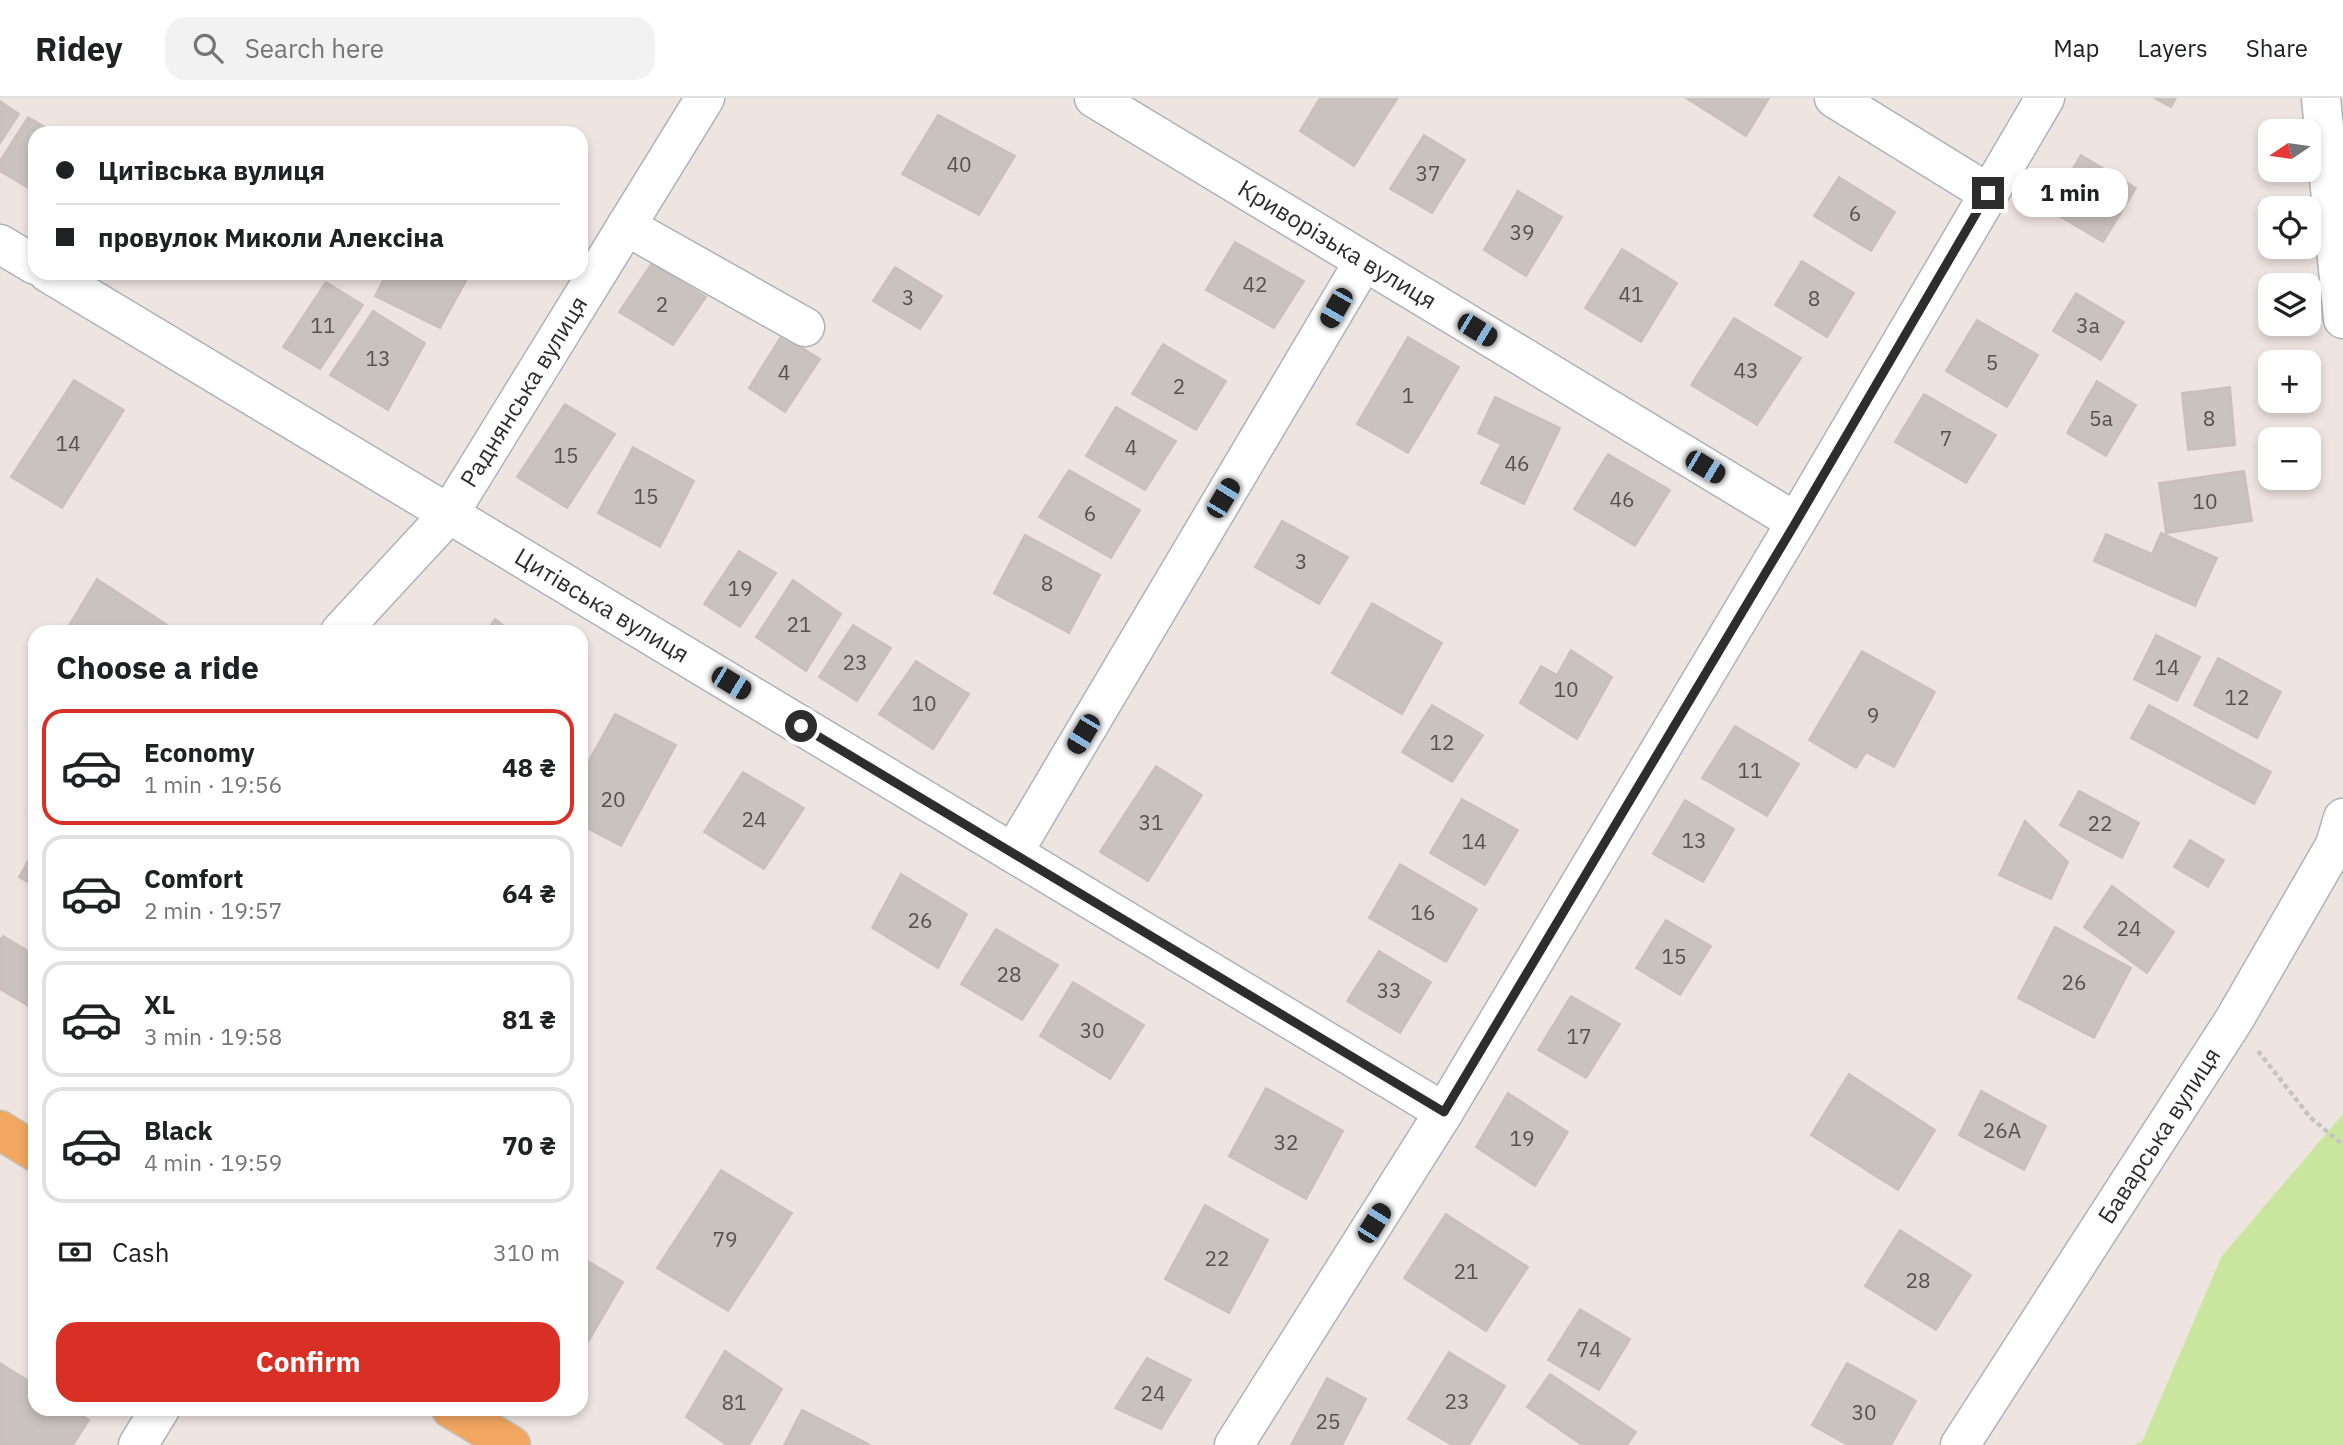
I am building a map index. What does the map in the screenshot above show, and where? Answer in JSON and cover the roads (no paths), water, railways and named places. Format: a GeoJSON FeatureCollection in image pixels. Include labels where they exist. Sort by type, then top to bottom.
{"type":"FeatureCollection","features":[{"type":"Feature","properties":{"kind":"main road"},"geometry":{"type":"LineString","coordinates":[[0,1130],[28,1148]]}},
{"type":"Feature","properties":{"kind":"main road"},"geometry":{"type":"LineString","coordinates":[[463,1416],[511,1445]]}},
{"type":"Feature","properties":{"kind":"street","name":"Раднянська вулиця"},"geometry":{"type":"LineString","coordinates":[[346,625],[449,514],[705,98]]}},
{"type":"Feature","properties":{"kind":"street","name":"Криворізька вулиця"},"geometry":{"type":"LineString","coordinates":[[1094,98],[1796,522]]}},
{"type":"Feature","properties":{"kind":"street"},"geometry":{"type":"LineString","coordinates":[[1834,98],[1988,193]]}},
{"type":"Feature","properties":{"kind":"street"},"geometry":{"type":"LineString","coordinates":[[1234,1445],[1444,1112],[2045,98]]}},
{"type":"Feature","properties":{"kind":"street"},"geometry":{"type":"LineString","coordinates":[[2320,98],[2343,318]]}},
{"type":"Feature","properties":{"kind":"street"},"geometry":{"type":"LineString","coordinates":[[626,226],[805,327]]}},
{"type":"Feature","properties":{"kind":"street"},"geometry":{"type":"LineString","coordinates":[[0,244],[28,261]]}},
{"type":"Feature","properties":{"kind":"street"},"geometry":{"type":"LineString","coordinates":[[1013,853],[1364,261]]}},
{"type":"Feature","properties":{"kind":"street","name":"Цитівська вулиця"},"geometry":{"type":"LineString","coordinates":[[60,280],[1444,1112]]}},
{"type":"Feature","properties":{"kind":"street","name":"Баварська вулиця"},"geometry":{"type":"LineString","coordinates":[[1960,1445],[2234,1020],[2335,845],[2343,818]]}},
{"type":"Feature","properties":{"kind":"street"},"geometry":{"type":"LineString","coordinates":[[138,1445],[156,1416]]}}]}
